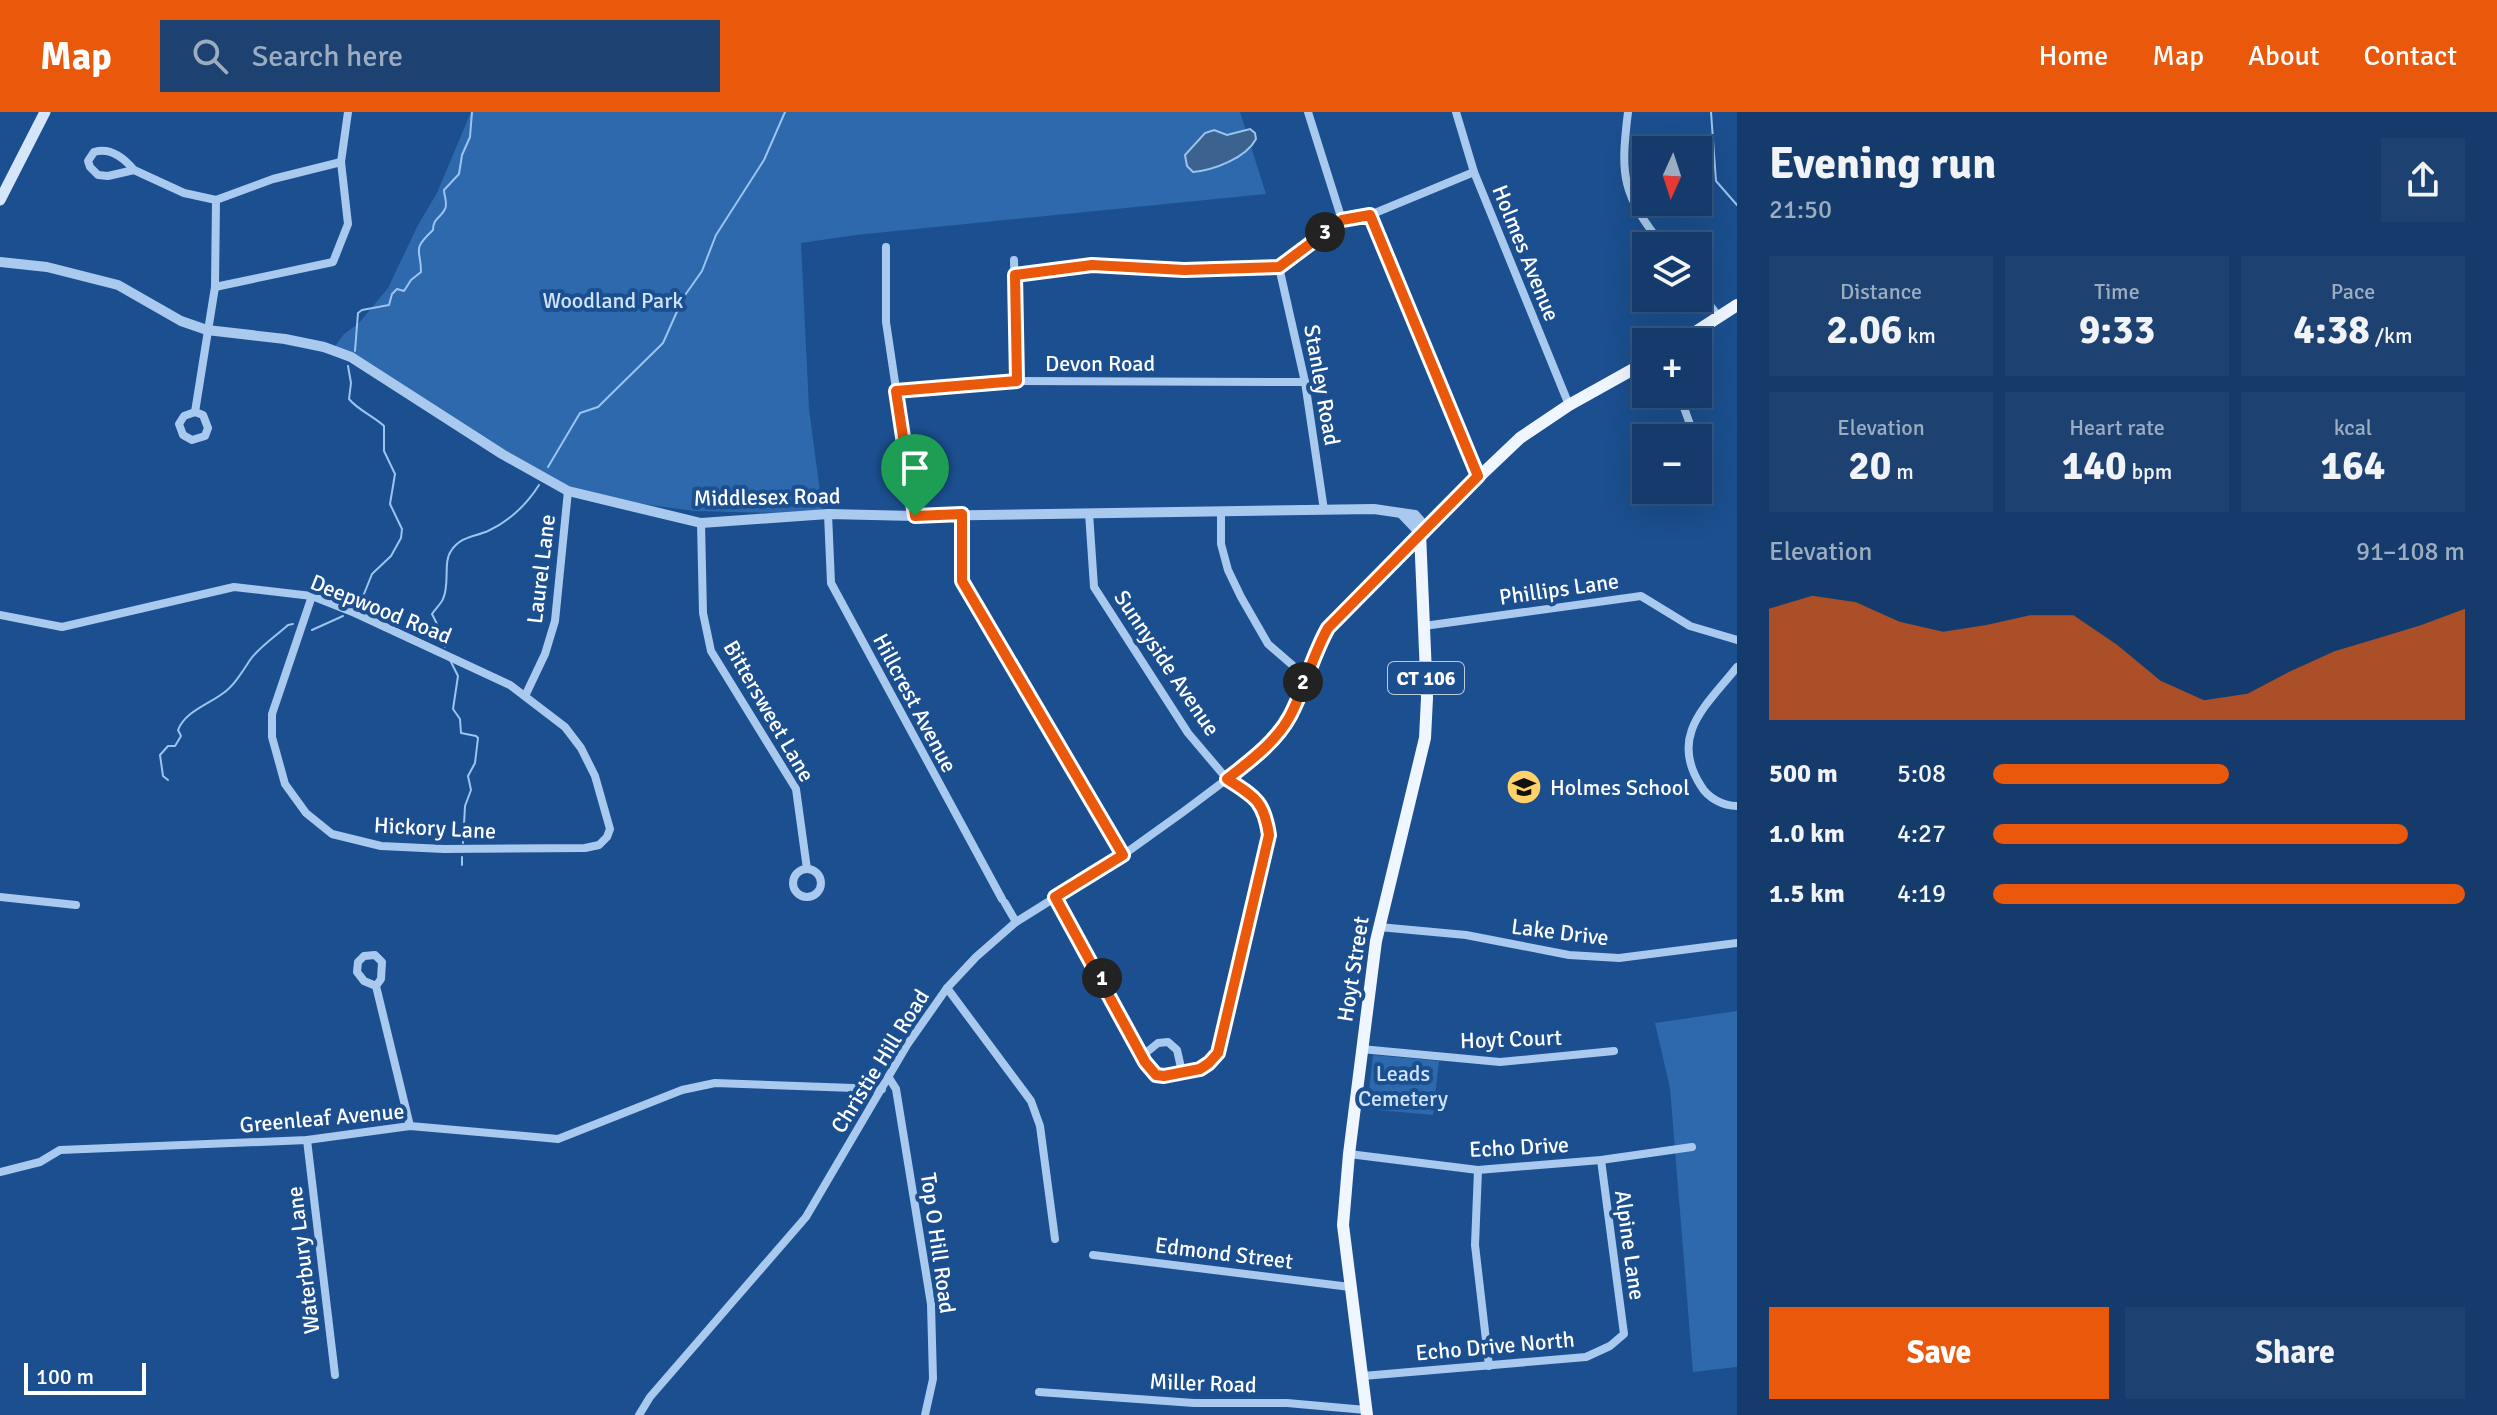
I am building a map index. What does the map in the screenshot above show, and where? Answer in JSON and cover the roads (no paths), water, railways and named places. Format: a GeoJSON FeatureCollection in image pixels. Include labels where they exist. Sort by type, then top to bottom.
{"type":"FeatureCollection","features":[{"type":"Feature","properties":{"kind":"main road"},"geometry":{"type":"LineString","coordinates":[[0,200],[45,112]]}},
{"type":"Feature","properties":{"kind":"main road"},"geometry":{"type":"LineString","coordinates":[[1702,328],[1737,305]]}},
{"type":"Feature","properties":{"kind":"main road"},"geometry":{"type":"LineString","coordinates":[[1420,533],[1520,438],[1569,405],[1632,370]]}},
{"type":"Feature","properties":{"kind":"main road","name":"Hoyt Street"},"geometry":{"type":"LineString","coordinates":[[1367,1412],[1343,1225],[1361,1049],[1379,927],[1425,738],[1427,712],[1420,533]]}},
{"type":"Feature","properties":{"kind":"street"},"geometry":{"type":"LineString","coordinates":[[215,287],[333,262],[348,224],[341,162],[348,112]]}},
{"type":"Feature","properties":{"kind":"street"},"geometry":{"type":"LineString","coordinates":[[1308,112],[1342,220]]}},
{"type":"Feature","properties":{"kind":"street","name":"Holmes Avenue"},"geometry":{"type":"LineString","coordinates":[[1456,112],[1474,172],[1569,405]]}},
{"type":"Feature","properties":{"kind":"street"},"geometry":{"type":"LineString","coordinates":[[1628,112],[1622,157],[1627,189],[1640,217],[1652,232]]}},
{"type":"Feature","properties":{"kind":"street"},"geometry":{"type":"LineString","coordinates":[[134,170],[103,177],[93,172],[88,161],[94,152],[104,150],[119,156],[134,170],[184,193],[216,200],[233,191],[341,162]]}},
{"type":"Feature","properties":{"kind":"street"},"geometry":{"type":"LineString","coordinates":[[1015,275],[1092,265],[1184,270],[1279,267],[1342,220],[1370,215],[1474,172]]}},
{"type":"Feature","properties":{"kind":"street"},"geometry":{"type":"LineString","coordinates":[[195,412],[215,287],[216,200]]}},
{"type":"Feature","properties":{"kind":"street"},"geometry":{"type":"LineString","coordinates":[[1370,215],[1478,476]]}},
{"type":"Feature","properties":{"kind":"street"},"geometry":{"type":"LineString","coordinates":[[886,247],[886,322],[915,516]]}},
{"type":"Feature","properties":{"kind":"street"},"geometry":{"type":"LineString","coordinates":[[1014,260],[1017,381]]}},
{"type":"Feature","properties":{"kind":"street","name":"Middlesex Road"},"geometry":{"type":"LineString","coordinates":[[0,262],[47,267],[118,285],[181,321],[207,330],[285,339],[324,347],[351,357],[478,439],[568,491],[701,523],[828,514],[915,516],[1374,509],[1401,513],[1420,533]]}},
{"type":"Feature","properties":{"kind":"street","name":"Stanley Road"},"geometry":{"type":"LineString","coordinates":[[1279,267],[1305,382],[1324,510]]}},
{"type":"Feature","properties":{"kind":"street"},"geometry":{"type":"LineString","coordinates":[[1712,308],[1719,317]]}},
{"type":"Feature","properties":{"kind":"street","name":"Devon Road"},"geometry":{"type":"LineString","coordinates":[[896,391],[1017,381],[1305,382]]}},
{"type":"Feature","properties":{"kind":"street","name":"Laurel Lane"},"geometry":{"type":"LineString","coordinates":[[526,694],[545,654],[555,621],[568,491]]}},
{"type":"Feature","properties":{"kind":"street"},"geometry":{"type":"LineString","coordinates":[[1221,512],[1221,544],[1228,570],[1241,597],[1268,644],[1305,676]]}},
{"type":"Feature","properties":{"kind":"street","name":"Sunnyside Avenue"},"geometry":{"type":"LineString","coordinates":[[1089,513],[1094,587],[1188,733],[1227,779],[1251,794],[1265,810],[1269,835],[1218,1053],[1200,1069],[1182,1072]]}},
{"type":"Feature","properties":{"kind":"street","name":"Hillcrest Avenue"},"geometry":{"type":"LineString","coordinates":[[828,514],[831,583],[1016,922]]}},
{"type":"Feature","properties":{"kind":"street"},"geometry":{"type":"LineString","coordinates":[[962,514],[962,581],[1123,855]]}},
{"type":"Feature","properties":{"kind":"street","name":"Bittersweet Lane"},"geometry":{"type":"LineString","coordinates":[[701,523],[703,613],[711,651],[796,789],[807,869]]}},
{"type":"Feature","properties":{"kind":"street","name":"Christie Hill Road"},"geometry":{"type":"LineString","coordinates":[[639,1415],[650,1397],[806,1217],[907,1045],[947,988],[1016,922],[1123,855],[1227,779],[1275,737],[1290,716],[1328,628],[1420,533]]}},
{"type":"Feature","properties":{"kind":"street","name":"Deepwood Road"},"geometry":{"type":"LineString","coordinates":[[0,615],[62,627],[234,587],[312,596],[439,649],[526,694],[565,727],[581,748],[595,776],[608,819],[610,829],[607,837]]}},
{"type":"Feature","properties":{"kind":"street","name":"Hickory Lane"},"geometry":{"type":"LineString","coordinates":[[312,596],[272,714],[272,737],[285,784],[306,813],[332,834],[359,842],[405,848],[585,848],[599,845],[607,837]]}},
{"type":"Feature","properties":{"kind":"street","name":"Phillips Lane"},"geometry":{"type":"LineString","coordinates":[[1424,626],[1641,596],[1690,626],[1737,640]]}},
{"type":"Feature","properties":{"kind":"street"},"geometry":{"type":"LineString","coordinates":[[1737,667],[1700,710],[1689,740],[1693,774],[1705,793],[1727,806],[1737,806]]}},
{"type":"Feature","properties":{"kind":"street"},"geometry":{"type":"LineString","coordinates":[[0,897],[76,905]]}},
{"type":"Feature","properties":{"kind":"street"},"geometry":{"type":"LineString","coordinates":[[1055,897],[1142,1056],[1150,1069],[1156,1075],[1164,1076],[1182,1072],[1177,1050],[1172,1044],[1158,1043],[1142,1056]]}},
{"type":"Feature","properties":{"kind":"street","name":"Lake Drive"},"geometry":{"type":"LineString","coordinates":[[1379,927],[1466,935],[1569,955],[1619,958],[1737,943]]}},
{"type":"Feature","properties":{"kind":"street"},"geometry":{"type":"LineString","coordinates":[[376,986],[410,1126]]}},
{"type":"Feature","properties":{"kind":"street"},"geometry":{"type":"LineString","coordinates":[[947,988],[1031,1101],[1040,1126],[1055,1239]]}},
{"type":"Feature","properties":{"kind":"street","name":"Hoyt Court"},"geometry":{"type":"LineString","coordinates":[[1361,1049],[1500,1062],[1614,1051]]}},
{"type":"Feature","properties":{"kind":"street","name":"Top O Hill Road"},"geometry":{"type":"LineString","coordinates":[[889,1078],[896,1089],[931,1304],[933,1379],[925,1415]]}},
{"type":"Feature","properties":{"kind":"street","name":"Greenleaf Avenue"},"geometry":{"type":"LineString","coordinates":[[0,1172],[40,1162],[60,1150],[307,1140],[410,1126],[558,1139],[682,1090],[715,1083],[882,1089]]}},
{"type":"Feature","properties":{"kind":"street","name":"Waterbury Lane"},"geometry":{"type":"LineString","coordinates":[[307,1140],[335,1375]]}},
{"type":"Feature","properties":{"kind":"street","name":"Echo Drive"},"geometry":{"type":"LineString","coordinates":[[1349,1154],[1478,1170],[1601,1160],[1692,1147]]}},
{"type":"Feature","properties":{"kind":"street","name":"Alpine Lane"},"geometry":{"type":"LineString","coordinates":[[1601,1160],[1624,1334]]}},
{"type":"Feature","properties":{"kind":"street"},"geometry":{"type":"LineString","coordinates":[[1478,1170],[1475,1245],[1489,1366]]}},
{"type":"Feature","properties":{"kind":"street","name":"Edmond Street"},"geometry":{"type":"LineString","coordinates":[[1093,1255],[1350,1287]]}},
{"type":"Feature","properties":{"kind":"street","name":"Echo Drive North"},"geometry":{"type":"LineString","coordinates":[[1363,1376],[1586,1357],[1610,1346],[1624,1334]]}},
{"type":"Feature","properties":{"kind":"street","name":"Miller Road"},"geometry":{"type":"LineString","coordinates":[[1039,1392],[1194,1403],[1287,1403],[1367,1412]]}},
{"type":"Feature","properties":{"kind":"waterway"},"geometry":{"type":"LineString","coordinates":[[355,351],[358,313],[389,305],[392,294],[397,289],[404,291],[421,272],[420,246],[445,209],[444,190],[459,174],[462,155],[470,137],[472,112]]}},
{"type":"Feature","properties":{"kind":"waterway"},"geometry":{"type":"LineString","coordinates":[[548,467],[580,413],[598,407],[663,343],[683,298],[702,271],[716,235],[764,160],[785,112]]}},
{"type":"Feature","properties":{"kind":"waterway"},"geometry":{"type":"LineString","coordinates":[[1711,112],[1716,181],[1737,205]]}},
{"type":"Feature","properties":{"kind":"waterway"},"geometry":{"type":"LineString","coordinates":[[348,366],[351,383],[349,399],[384,426],[384,451],[395,474],[390,504],[402,529],[401,538],[391,556],[372,574],[364,594],[349,604]]}},
{"type":"Feature","properties":{"kind":"waterway"},"geometry":{"type":"LineString","coordinates":[[445,647],[432,614],[445,593],[447,561],[451,551],[463,540],[488,531],[510,517],[539,485]]}},
{"type":"Feature","properties":{"kind":"waterway"},"geometry":{"type":"LineString","coordinates":[[312,630],[343,616]]}},
{"type":"Feature","properties":{"kind":"waterway"},"geometry":{"type":"LineString","coordinates":[[168,780],[163,776],[160,755],[168,746],[175,746],[181,736],[178,730],[181,724],[226,691],[258,651],[293,624]]}},
{"type":"Feature","properties":{"kind":"waterway"},"geometry":{"type":"LineString","coordinates":[[450,660],[458,676],[453,709],[460,719],[461,733],[478,738],[475,763],[468,776],[471,790],[465,806],[463,843]]}},
{"type":"Feature","properties":{"kind":"waterway"},"geometry":{"type":"LineString","coordinates":[[462,857],[462,865]]}},
{"type":"Feature","properties":{"kind":"place","name":"Holmes School"},"geometry":{"type":"Point","coordinates":[1524,787]}},
{"type":"Feature","properties":{"kind":"park label","name":"Woodland Park"},"geometry":{"type":"Point","coordinates":[613,300]}},
{"type":"Feature","properties":{"kind":"park label","name":"Leads Cemetery"},"geometry":{"type":"Point","coordinates":[1403,1086]}}]}
